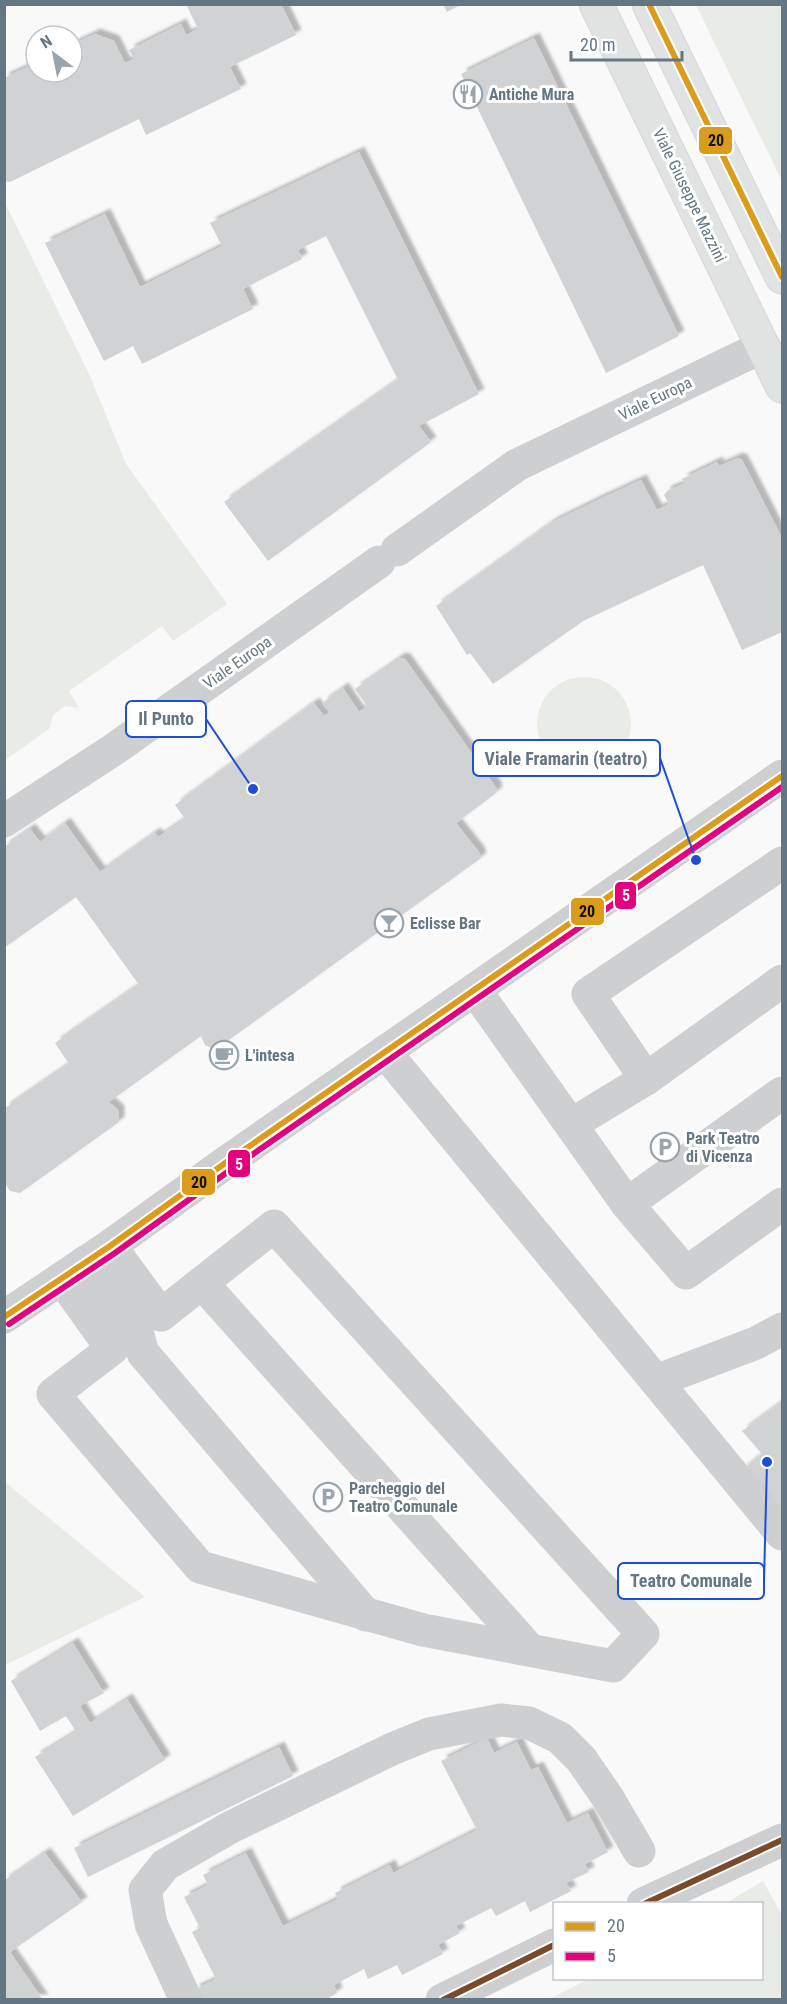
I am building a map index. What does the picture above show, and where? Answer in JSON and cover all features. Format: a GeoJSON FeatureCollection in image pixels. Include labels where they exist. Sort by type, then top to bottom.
{"type":"FeatureCollection","features":[{"type":"Feature","properties":{"kind":"main road","name":"Viale Giuseppe Mazzini"},"geometry":{"type":"LineString","coordinates":[[596,4],[783,386]]}},
{"type":"Feature","properties":{"kind":"main road"},"geometry":{"type":"LineString","coordinates":[[649,4],[783,277]]}},
{"type":"Feature","properties":{"kind":"street","name":"Viale Europa"},"geometry":{"type":"LineString","coordinates":[[4,821],[113,750],[517,465],[764,346]]}},
{"type":"Feature","properties":{"kind":"street"},"geometry":{"type":"LineString","coordinates":[[4,1317],[85,1263],[783,776]]}},
{"type":"Feature","properties":{"kind":"street"},"geometry":{"type":"LineString","coordinates":[[646,1079],[588,994],[783,863]]}},
{"type":"Feature","properties":{"kind":"street"},"geometry":{"type":"LineString","coordinates":[[572,1124],[646,1079],[783,981]]}},
{"type":"Feature","properties":{"kind":"street"},"geometry":{"type":"LineString","coordinates":[[475,990],[627,1204],[686,1273],[783,1204]]}},
{"type":"Feature","properties":{"kind":"street"},"geometry":{"type":"LineString","coordinates":[[385,1052],[783,1534]]}},
{"type":"Feature","properties":{"kind":"street"},"geometry":{"type":"LineString","coordinates":[[627,1204],[783,1094]]}},
{"type":"Feature","properties":{"kind":"street"},"geometry":{"type":"LineString","coordinates":[[274,1226],[644,1634],[613,1666],[423,1630],[200,1567],[53,1394],[111,1349],[85,1263],[161,1315],[274,1226]]}},
{"type":"Feature","properties":{"kind":"street"},"geometry":{"type":"LineString","coordinates":[[85,1263],[138,1335],[143,1353],[366,1615]]}},
{"type":"Feature","properties":{"kind":"street"},"geometry":{"type":"LineString","coordinates":[[202,1282],[530,1650]]}},
{"type":"Feature","properties":{"kind":"street"},"geometry":{"type":"LineString","coordinates":[[656,1381],[783,1329]]}},
{"type":"Feature","properties":{"kind":"street"},"geometry":{"type":"LineString","coordinates":[[186,2000],[151,1924],[145,1890],[165,1865],[231,1827],[392,1749],[429,1734],[501,1720],[529,1723],[560,1738],[594,1778],[639,1851]]}},
{"type":"Feature","properties":{"kind":"street"},"geometry":{"type":"LineString","coordinates":[[647,1902],[783,1840]]}},
{"type":"Feature","properties":{"kind":"street"},"geometry":{"type":"LineString","coordinates":[[442,2000],[553,1946]]}},
{"type":"Feature","properties":{"kind":"shaded area"},"geometry":{"type":"Polygon","coordinates":[[[696,5],[782,5],[782,181],[696,5]]]}},
{"type":"Feature","properties":{"kind":"shaded area"},"geometry":{"type":"Polygon","coordinates":[[[5,203],[90,376],[126,464],[227,604],[173,641],[162,626],[69,691],[79,708],[65,706],[53,715],[49,729],[5,760],[5,203]]]}},
{"type":"Feature","properties":{"kind":"shaded area"},"geometry":{"type":"Polygon","coordinates":[[[584,677],[602,681],[617,691],[627,706],[631,724],[627,742],[617,757],[602,767],[584,771],[566,767],[551,757],[541,742],[537,724],[541,706],[551,691],[566,681],[584,677]]]}},
{"type":"Feature","properties":{"kind":"shaded area"},"geometry":{"type":"Polygon","coordinates":[[[5,1482],[145,1597],[5,1665],[5,1482]]]}},
{"type":"Feature","properties":{"kind":"shaded area"},"geometry":{"type":"Polygon","coordinates":[[[763,1881],[782,1915],[782,1999],[549,1999],[587,1980],[763,1980],[763,1902],[728,1902],[763,1881]]]}},
{"type":"Feature","properties":{"kind":"building"},"geometry":{"type":"Polygon","coordinates":[[[186,4],[281,4],[296,35],[230,67],[241,89],[146,135],[139,119],[10,182],[4,181],[4,78],[24,69],[24,84],[84,84],[84,39],[95,34],[114,41],[125,63],[134,59],[129,50],[181,24],[186,35],[198,29],[186,4]]]}},
{"type":"Feature","properties":{"kind":"building"},"geometry":{"type":"Polygon","coordinates":[[[443,4],[462,4],[447,12],[443,4]]]}},
{"type":"Feature","properties":{"kind":"building"},"geometry":{"type":"Polygon","coordinates":[[[534,38],[679,336],[606,373],[461,74],[534,38]]]}},
{"type":"Feature","properties":{"kind":"building"},"geometry":{"type":"Polygon","coordinates":[[[359,152],[479,394],[419,426],[431,442],[268,561],[224,502],[398,380],[326,236],[298,250],[302,259],[243,289],[253,309],[142,364],[133,346],[104,361],[45,243],[105,214],[140,287],[222,246],[210,223],[359,152]]]}},
{"type":"Feature","properties":{"kind":"building"},"geometry":{"type":"Polygon","coordinates":[[[738,458],[742,460],[782,538],[782,632],[742,650],[703,565],[583,621],[493,684],[470,653],[467,655],[436,606],[553,522],[641,480],[657,510],[669,504],[664,495],[667,491],[685,483],[682,479],[717,462],[719,466],[738,458]]]}},
{"type":"Feature","properties":{"kind":"building"},"geometry":{"type":"Polygon","coordinates":[[[400,658],[405,659],[497,789],[496,793],[456,823],[479,852],[481,858],[215,1050],[205,1045],[201,1036],[109,1102],[119,1111],[119,1122],[20,1193],[10,1191],[5,1183],[5,1108],[69,1064],[55,1043],[139,985],[76,897],[4,948],[4,847],[30,829],[40,842],[65,823],[100,872],[155,833],[158,837],[185,819],[175,805],[314,703],[324,716],[330,712],[322,703],[343,688],[359,712],[367,706],[355,689],[400,658]]]}},
{"type":"Feature","properties":{"kind":"building"},"geometry":{"type":"Polygon","coordinates":[[[782,1402],[782,1519],[742,1470],[762,1454],[742,1431],[782,1402]]]}},
{"type":"Feature","properties":{"kind":"building"},"geometry":{"type":"Polygon","coordinates":[[[73,1643],[104,1693],[80,1706],[90,1723],[127,1699],[165,1760],[73,1816],[35,1757],[76,1732],[66,1716],[40,1731],[11,1681],[73,1643]]]}},
{"type":"Feature","properties":{"kind":"building"},"geometry":{"type":"Polygon","coordinates":[[[487,1738],[494,1753],[517,1742],[531,1770],[538,1767],[567,1823],[588,1813],[608,1852],[585,1864],[589,1872],[566,1883],[571,1891],[530,1912],[525,1901],[496,1916],[491,1908],[456,1926],[460,1933],[438,1945],[443,1954],[402,1975],[397,1965],[368,1979],[364,1969],[334,1985],[337,1993],[325,2000],[199,2000],[194,1990],[216,1979],[192,1932],[200,1928],[184,1897],[208,1885],[203,1875],[246,1853],[283,1926],[338,1899],[335,1893],[390,1865],[393,1873],[477,1830],[441,1761],[487,1738]]]}},
{"type":"Feature","properties":{"kind":"building"},"geometry":{"type":"Polygon","coordinates":[[[279,1747],[293,1776],[88,1877],[74,1848],[279,1747]]]}},
{"type":"Feature","properties":{"kind":"building"},"geometry":{"type":"Polygon","coordinates":[[[45,1853],[82,1902],[10,1952],[43,2000],[4,2000],[4,1881],[45,1853]]]}},
{"type":"Feature","properties":{"kind":"transit line","name":"20"},"geometry":{"type":"LineString","coordinates":[[649,4],[782,277]]}},
{"type":"Feature","properties":{"kind":"transit line","name":"20"},"geometry":{"type":"LineString","coordinates":[[4,1317],[110,1246],[228,1161],[782,776]]}},
{"type":"Feature","properties":{"kind":"transit line","name":"5"},"geometry":{"type":"LineString","coordinates":[[9,1324],[115,1253],[233,1168],[782,787]]}},
{"type":"Feature","properties":{"kind":"transit line"},"geometry":{"type":"LineString","coordinates":[[648,1902],[782,1840]]}},
{"type":"Feature","properties":{"kind":"transit line"},"geometry":{"type":"LineString","coordinates":[[443,2000],[553,1945]]}},
{"type":"Feature","properties":{"kind":"place","name":"Antiche Mura"},"geometry":{"type":"Point","coordinates":[468,94]}},
{"type":"Feature","properties":{"kind":"place","name":"Il Punto"},"geometry":{"type":"Point","coordinates":[253,789]}},
{"type":"Feature","properties":{"kind":"place","name":"Viale Framarin (teatro)"},"geometry":{"type":"Point","coordinates":[696,860]}},
{"type":"Feature","properties":{"kind":"place","name":"Eclisse Bar"},"geometry":{"type":"Point","coordinates":[389,923]}},
{"type":"Feature","properties":{"kind":"place","name":"L'intesa"},"geometry":{"type":"Point","coordinates":[224,1055]}},
{"type":"Feature","properties":{"kind":"place","name":"Park Teatro di Vicenza"},"geometry":{"type":"Point","coordinates":[665,1147]}},
{"type":"Feature","properties":{"kind":"place","name":"Teatro Comunale"},"geometry":{"type":"Point","coordinates":[767,1462]}},
{"type":"Feature","properties":{"kind":"place","name":"Parcheggio del Teatro Comunale"},"geometry":{"type":"Point","coordinates":[328,1497]}}]}
